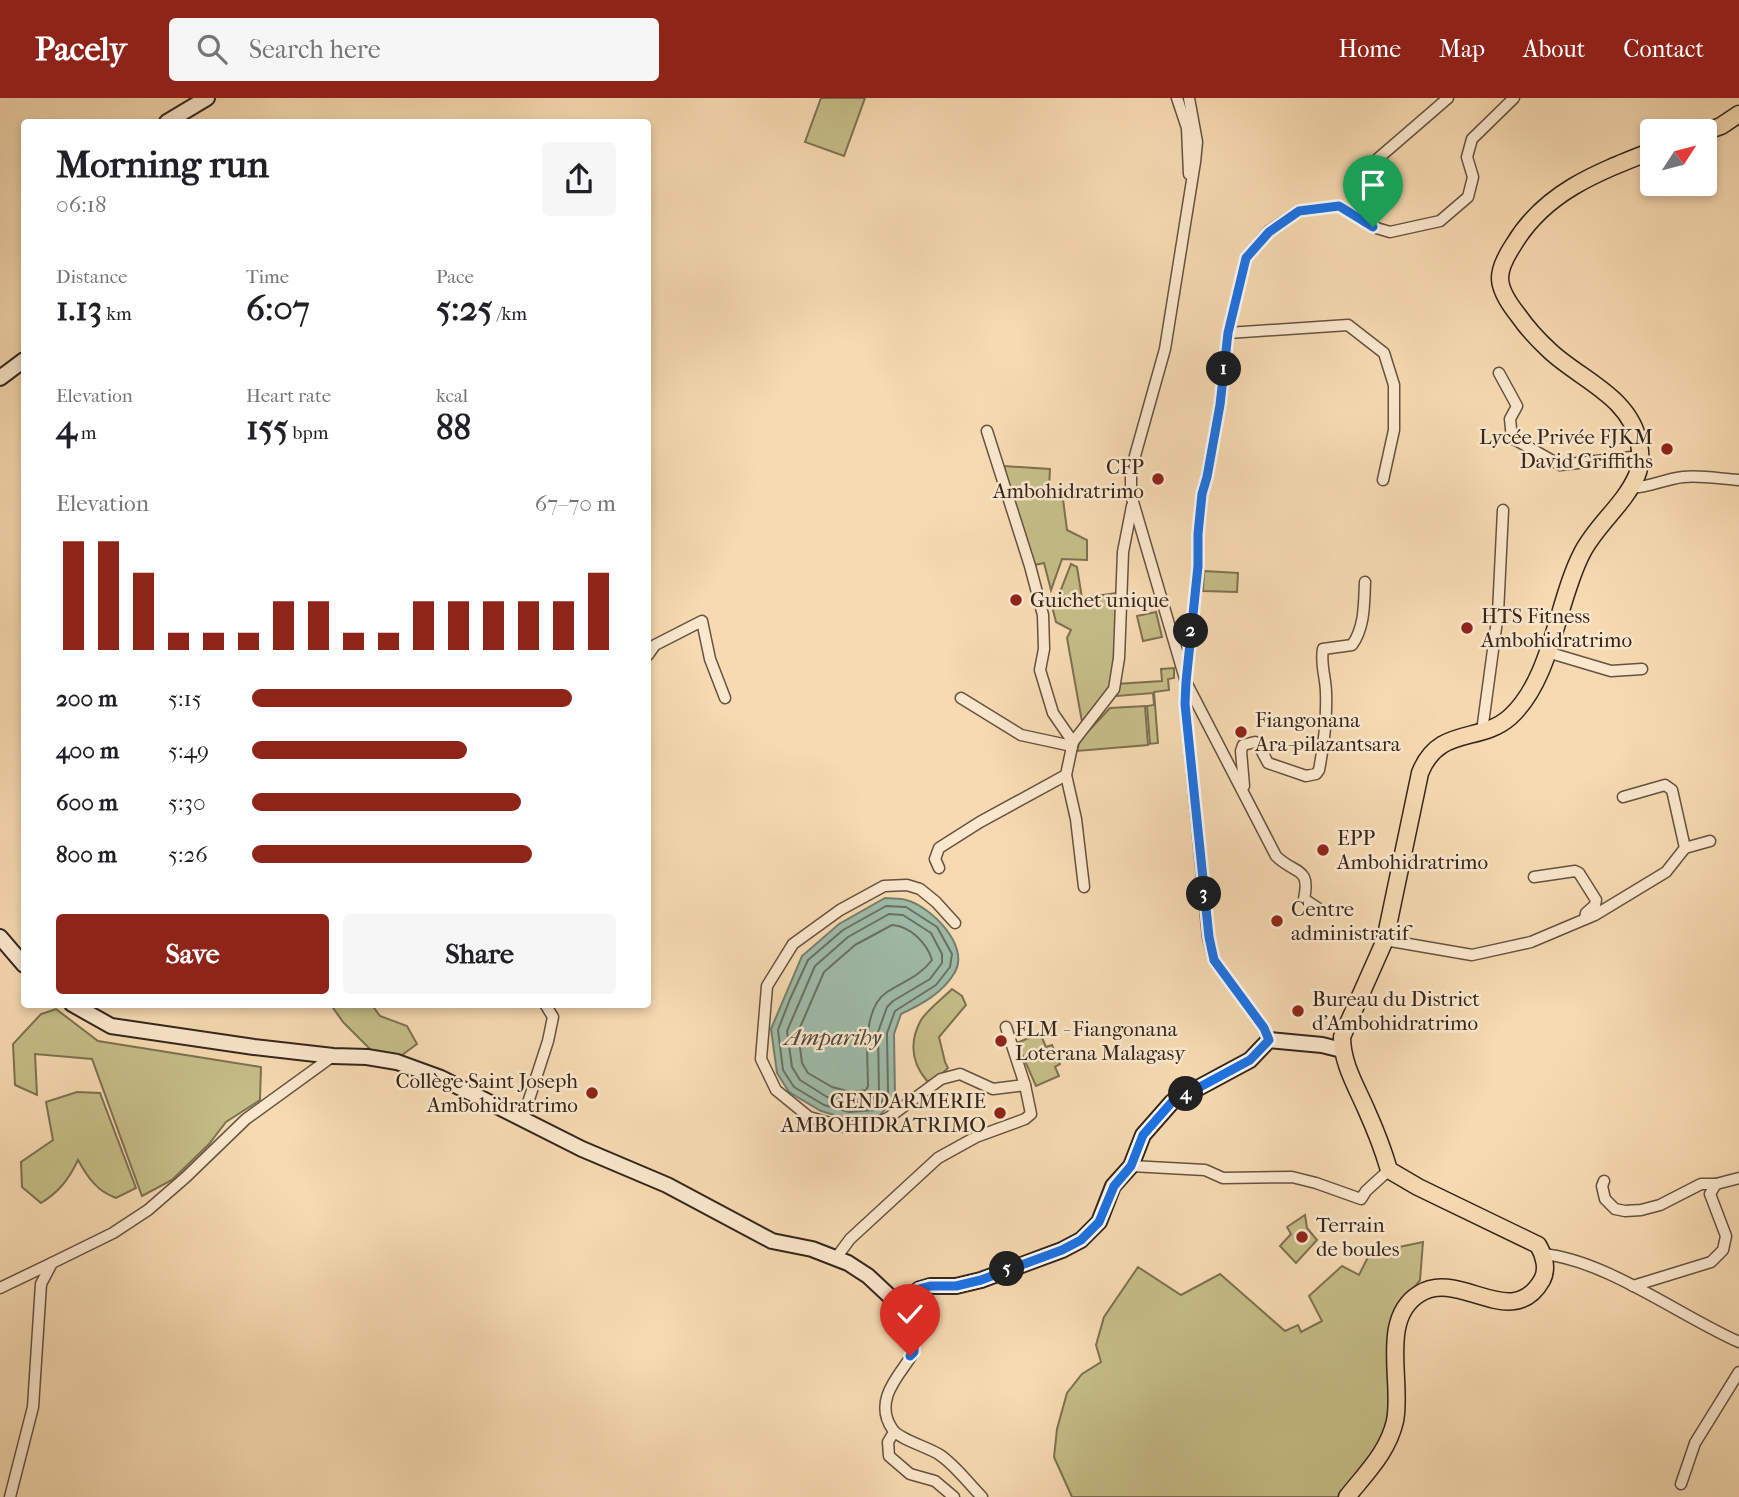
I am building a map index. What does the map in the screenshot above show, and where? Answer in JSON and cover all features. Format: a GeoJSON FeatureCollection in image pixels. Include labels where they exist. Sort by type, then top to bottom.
{"type":"FeatureCollection","features":[{"type":"Feature","properties":{"kind":"main road"},"geometry":{"type":"LineString","coordinates":[[1717,127],[1739,114]]}},
{"type":"Feature","properties":{"kind":"main road"},"geometry":{"type":"LineString","coordinates":[[1347,1497],[1380,1457],[1389,1441],[1396,1418],[1394,1349],[1398,1325],[1415,1297],[1429,1289],[1444,1288],[1511,1303],[1522,1300],[1534,1291],[1545,1274],[1544,1254],[1538,1245],[1432,1194],[1389,1170],[1344,1050],[1385,940],[1424,763],[1449,740],[1482,731],[1508,719],[1522,705],[1548,652],[1582,552],[1637,474],[1641,456],[1637,430],[1622,408],[1611,396],[1550,352],[1514,311],[1500,280],[1502,269],[1521,232],[1533,216],[1551,200],[1599,174],[1640,156]]}},
{"type":"Feature","properties":{"kind":"street"},"geometry":{"type":"LineString","coordinates":[[172,119],[207,98]]}},
{"type":"Feature","properties":{"kind":"street"},"geometry":{"type":"LineString","coordinates":[[1177,98],[1187,128],[1190,185]]}},
{"type":"Feature","properties":{"kind":"street"},"geometry":{"type":"LineString","coordinates":[[1084,887],[1076,819],[1066,775],[1073,744],[1114,689],[1119,658],[1123,552],[1132,504],[1131,470],[1165,349],[1197,142],[1189,98]]}},
{"type":"Feature","properties":{"kind":"street"},"geometry":{"type":"LineString","coordinates":[[1367,168],[1448,98]]}},
{"type":"Feature","properties":{"kind":"street"},"geometry":{"type":"LineString","coordinates":[[1269,1040],[1264,1028],[1214,960],[1209,937],[1185,704],[1202,494],[1220,405],[1228,333],[1246,258],[1269,232],[1299,211],[1339,206],[1373,227],[1390,232],[1440,221],[1468,197],[1473,177],[1467,157],[1472,139],[1514,98]]}},
{"type":"Feature","properties":{"kind":"street"},"geometry":{"type":"LineString","coordinates":[[1228,333],[1348,325],[1384,353],[1394,385],[1394,430],[1382,481]]}},
{"type":"Feature","properties":{"kind":"street"},"geometry":{"type":"LineString","coordinates":[[0,378],[21,363]]}},
{"type":"Feature","properties":{"kind":"street"},"geometry":{"type":"LineString","coordinates":[[1499,373],[1517,405],[1510,419],[1512,438],[1560,465],[1641,456]]}},
{"type":"Feature","properties":{"kind":"street"},"geometry":{"type":"LineString","coordinates":[[987,430],[1043,615],[1044,649],[1040,670],[1053,713],[1073,744]]}},
{"type":"Feature","properties":{"kind":"street"},"geometry":{"type":"LineString","coordinates":[[1629,488],[1647,488],[1670,479],[1687,477],[1739,480]]}},
{"type":"Feature","properties":{"kind":"street"},"geometry":{"type":"LineString","coordinates":[[1132,504],[1186,682],[1276,856],[1284,864],[1300,870],[1306,876],[1304,899],[1319,909]]}},
{"type":"Feature","properties":{"kind":"street"},"geometry":{"type":"LineString","coordinates":[[1482,731],[1498,613],[1503,510]]}},
{"type":"Feature","properties":{"kind":"street"},"geometry":{"type":"LineString","coordinates":[[1245,793],[1241,751],[1243,746],[1249,743],[1258,744],[1268,763],[1306,776],[1316,775],[1319,770],[1327,730],[1326,688],[1321,659],[1323,649],[1352,645],[1359,636],[1365,582]]}},
{"type":"Feature","properties":{"kind":"street"},"geometry":{"type":"LineString","coordinates":[[651,651],[655,645],[702,621],[710,659],[725,698]]}},
{"type":"Feature","properties":{"kind":"street"},"geometry":{"type":"LineString","coordinates":[[1548,652],[1611,671],[1642,669]]}},
{"type":"Feature","properties":{"kind":"street"},"geometry":{"type":"LineString","coordinates":[[961,698],[1021,735],[1073,744]]}},
{"type":"Feature","properties":{"kind":"street"},"geometry":{"type":"LineString","coordinates":[[939,869],[935,859],[939,848],[1005,807],[1066,775]]}},
{"type":"Feature","properties":{"kind":"street"},"geometry":{"type":"LineString","coordinates":[[1623,797],[1665,785],[1672,790],[1685,848]]}},
{"type":"Feature","properties":{"kind":"street"},"geometry":{"type":"LineString","coordinates":[[1385,940],[1472,955],[1531,942],[1586,919],[1666,872],[1685,848],[1710,841]]}},
{"type":"Feature","properties":{"kind":"street"},"geometry":{"type":"LineString","coordinates":[[1534,877],[1575,871],[1579,873],[1596,900],[1595,905],[1586,913],[1586,919]]}},
{"type":"Feature","properties":{"kind":"street"},"geometry":{"type":"LineString","coordinates":[[955,923],[920,889],[907,885],[884,886],[840,910],[793,944],[766,986],[761,1059],[776,1090],[784,1097],[809,1117],[844,1127],[869,1125],[888,1118],[941,1079],[960,1074],[993,1089],[1024,1085]]}},
{"type":"Feature","properties":{"kind":"street"},"geometry":{"type":"LineString","coordinates":[[0,937],[21,962]]}},
{"type":"Feature","properties":{"kind":"street"},"geometry":{"type":"LineString","coordinates":[[79,1008],[111,1026],[254,1047],[397,1062],[441,1078],[582,1149],[667,1185],[772,1241],[835,1258],[869,1276],[899,1305],[905,1327],[902,1330],[914,1345],[914,1352],[893,1379],[887,1397],[887,1417],[894,1432],[942,1456],[982,1497]]}},
{"type":"Feature","properties":{"kind":"street"},"geometry":{"type":"LineString","coordinates":[[523,1118],[548,1041],[553,1017],[547,1008]]}},
{"type":"Feature","properties":{"kind":"street"},"geometry":{"type":"LineString","coordinates":[[835,1258],[850,1239],[938,1158],[976,1137],[1025,1119],[1031,1114],[1006,1027]]}},
{"type":"Feature","properties":{"kind":"street"},"geometry":{"type":"LineString","coordinates":[[1269,1040],[1344,1050]]}},
{"type":"Feature","properties":{"kind":"street"},"geometry":{"type":"LineString","coordinates":[[899,1305],[919,1289],[930,1286],[956,1286],[981,1280],[1062,1250],[1081,1240],[1099,1222],[1114,1186],[1131,1166],[1143,1135],[1172,1102],[1250,1060],[1269,1040]]}},
{"type":"Feature","properties":{"kind":"street"},"geometry":{"type":"LineString","coordinates":[[0,1288],[113,1233],[148,1210],[187,1177],[246,1119],[332,1056]]}},
{"type":"Feature","properties":{"kind":"street"},"geometry":{"type":"LineString","coordinates":[[1131,1166],[1205,1170],[1223,1178],[1292,1177],[1316,1182],[1361,1199],[1389,1170]]}},
{"type":"Feature","properties":{"kind":"street"},"geometry":{"type":"LineString","coordinates":[[1604,1181],[1602,1185],[1605,1199],[1615,1209],[1625,1211],[1660,1205],[1701,1184],[1716,1184],[1739,1178]]}},
{"type":"Feature","properties":{"kind":"street"},"geometry":{"type":"LineString","coordinates":[[1633,1286],[1711,1262],[1723,1250],[1726,1236],[1710,1194],[1716,1184]]}},
{"type":"Feature","properties":{"kind":"street"},"geometry":{"type":"LineString","coordinates":[[1544,1254],[1565,1256],[1633,1286],[1711,1330],[1739,1342]]}},
{"type":"Feature","properties":{"kind":"street"},"geometry":{"type":"LineString","coordinates":[[10,1497],[33,1407],[41,1284],[52,1263]]}},
{"type":"Feature","properties":{"kind":"street"},"geometry":{"type":"LineString","coordinates":[[1681,1484],[1695,1443],[1739,1372]]}},
{"type":"Feature","properties":{"kind":"street"},"geometry":{"type":"LineString","coordinates":[[894,1432],[888,1442],[889,1456],[910,1475],[935,1480],[954,1497]]}},
{"type":"Feature","properties":{"kind":"shaded area"},"geometry":{"type":"Polygon","coordinates":[[[821,98],[865,98],[844,156],[805,142],[821,98]]]}},
{"type":"Feature","properties":{"kind":"shaded area"},"geometry":{"type":"Polygon","coordinates":[[[1004,466],[1050,469],[1049,488],[1063,499],[1067,530],[1087,540],[1087,560],[1062,559],[1051,590],[1044,563],[1030,566],[1004,466]]]}},
{"type":"Feature","properties":{"kind":"shaded area"},"geometry":{"type":"Polygon","coordinates":[[[1071,564],[1077,567],[1082,598],[1117,593],[1116,652],[1111,682],[1098,707],[1082,722],[1067,638],[1071,630],[1056,622],[1053,610],[1071,564]]]}},
{"type":"Feature","properties":{"kind":"shaded area"},"geometry":{"type":"Polygon","coordinates":[[[1204,571],[1238,573],[1237,592],[1203,591],[1204,571]]]}},
{"type":"Feature","properties":{"kind":"shaded area"},"geometry":{"type":"Polygon","coordinates":[[[1156,612],[1162,637],[1143,641],[1137,616],[1156,612]]]}},
{"type":"Feature","properties":{"kind":"shaded area"},"geometry":{"type":"Polygon","coordinates":[[[1174,668],[1174,678],[1168,679],[1169,690],[1154,692],[1158,743],[1150,744],[1147,706],[1154,705],[1153,693],[1117,696],[1116,684],[1162,681],[1161,669],[1174,668]]]}},
{"type":"Feature","properties":{"kind":"shaded area"},"geometry":{"type":"Polygon","coordinates":[[[1145,706],[1148,745],[1077,751],[1080,740],[1110,708],[1145,706]]]}},
{"type":"Feature","properties":{"kind":"shaded area"},"geometry":{"type":"Polygon","coordinates":[[[952,989],[962,996],[966,1005],[939,1037],[948,1068],[935,1080],[927,1081],[915,1059],[913,1044],[917,1028],[924,1016],[952,989]]]}},
{"type":"Feature","properties":{"kind":"shaded area"},"geometry":{"type":"Polygon","coordinates":[[[333,1008],[374,1008],[380,1016],[407,1026],[417,1044],[402,1055],[378,1057],[343,1022],[333,1008]]]}},
{"type":"Feature","properties":{"kind":"shaded area"},"geometry":{"type":"Polygon","coordinates":[[[56,1009],[98,1041],[261,1067],[260,1100],[226,1122],[209,1144],[172,1180],[142,1196],[92,1059],[35,1054],[37,1095],[15,1085],[13,1044],[41,1014],[56,1009]]]}},
{"type":"Feature","properties":{"kind":"shaded area"},"geometry":{"type":"Polygon","coordinates":[[[1040,1033],[1046,1047],[1052,1045],[1060,1064],[1055,1067],[1059,1076],[1036,1086],[1017,1043],[1040,1033]]]}},
{"type":"Feature","properties":{"kind":"shaded area"},"geometry":{"type":"Polygon","coordinates":[[[77,1092],[100,1093],[136,1188],[116,1198],[109,1195],[85,1173],[78,1160],[63,1184],[41,1203],[22,1187],[21,1162],[53,1140],[46,1102],[77,1092]]]}},
{"type":"Feature","properties":{"kind":"shaded area","name":"Terrain de boules"},"geometry":{"type":"Polygon","coordinates":[[[1305,1215],[1307,1228],[1317,1240],[1296,1263],[1280,1246],[1291,1234],[1287,1227],[1305,1215]]]}},
{"type":"Feature","properties":{"kind":"shaded area"},"geometry":{"type":"Polygon","coordinates":[[[1423,1242],[1420,1280],[1403,1302],[1392,1408],[1383,1438],[1370,1462],[1339,1497],[1072,1497],[1054,1457],[1057,1429],[1067,1393],[1082,1374],[1101,1362],[1096,1345],[1104,1317],[1138,1267],[1181,1295],[1220,1274],[1285,1331],[1298,1325],[1301,1332],[1322,1321],[1309,1296],[1342,1266],[1359,1275],[1370,1253],[1423,1242]]]}},
{"type":"Feature","properties":{"kind":"water","name":"Amparihy"},"geometry":{"type":"Polygon","coordinates":[[[885,898],[904,899],[936,918],[952,939],[958,961],[955,972],[938,992],[901,1014],[894,1034],[895,1096],[879,1117],[848,1119],[821,1111],[789,1092],[777,1073],[771,1029],[802,956],[839,924],[885,898]]]}},
{"type":"Feature","properties":{"kind":"place","name":"Lycée Privée FJKM David Griffiths"},"geometry":{"type":"Point","coordinates":[1667,449]}},
{"type":"Feature","properties":{"kind":"place","name":"CFP Ambohidratrimo"},"geometry":{"type":"Point","coordinates":[1158,479]}},
{"type":"Feature","properties":{"kind":"place","name":"Guichet unique"},"geometry":{"type":"Point","coordinates":[1016,600]}},
{"type":"Feature","properties":{"kind":"place","name":"HTS Fitness Ambohidratrimo"},"geometry":{"type":"Point","coordinates":[1467,628]}},
{"type":"Feature","properties":{"kind":"place","name":"Fiangonana Ara-pilazantsara"},"geometry":{"type":"Point","coordinates":[1241,732]}},
{"type":"Feature","properties":{"kind":"place","name":"EPP Ambohidratrimo"},"geometry":{"type":"Point","coordinates":[1323,850]}},
{"type":"Feature","properties":{"kind":"place","name":"Centre administratif"},"geometry":{"type":"Point","coordinates":[1277,921]}},
{"type":"Feature","properties":{"kind":"place","name":"Bureau du District d'Ambohidratrimo"},"geometry":{"type":"Point","coordinates":[1298,1011]}},
{"type":"Feature","properties":{"kind":"place","name":"FLM - Fiangonana Loterana Malagasy"},"geometry":{"type":"Point","coordinates":[1001,1041]}},
{"type":"Feature","properties":{"kind":"place","name":"Collège Saint Joseph Ambohidratrimo"},"geometry":{"type":"Point","coordinates":[592,1093]}},
{"type":"Feature","properties":{"kind":"place","name":"GENDARMERIE AMBOHIDRATRIMO"},"geometry":{"type":"Point","coordinates":[1000,1113]}},
{"type":"Feature","properties":{"kind":"place","name":"Terrain de boules"},"geometry":{"type":"Point","coordinates":[1302,1237]}},
{"type":"Feature","properties":{"kind":"route"},"geometry":{"type":"LineString","coordinates":[[910,1356],[914,1352],[914,1345],[902,1330],[905,1327],[899,1305],[919,1289],[930,1286],[956,1286],[981,1280],[1062,1250],[1081,1240],[1099,1222],[1114,1186],[1131,1166],[1143,1135],[1172,1102],[1250,1060],[1269,1040],[1264,1028],[1214,960],[1209,937],[1185,704],[1202,494],[1220,405],[1228,333],[1246,258],[1269,232],[1299,211],[1339,206],[1373,227]]}}]}
